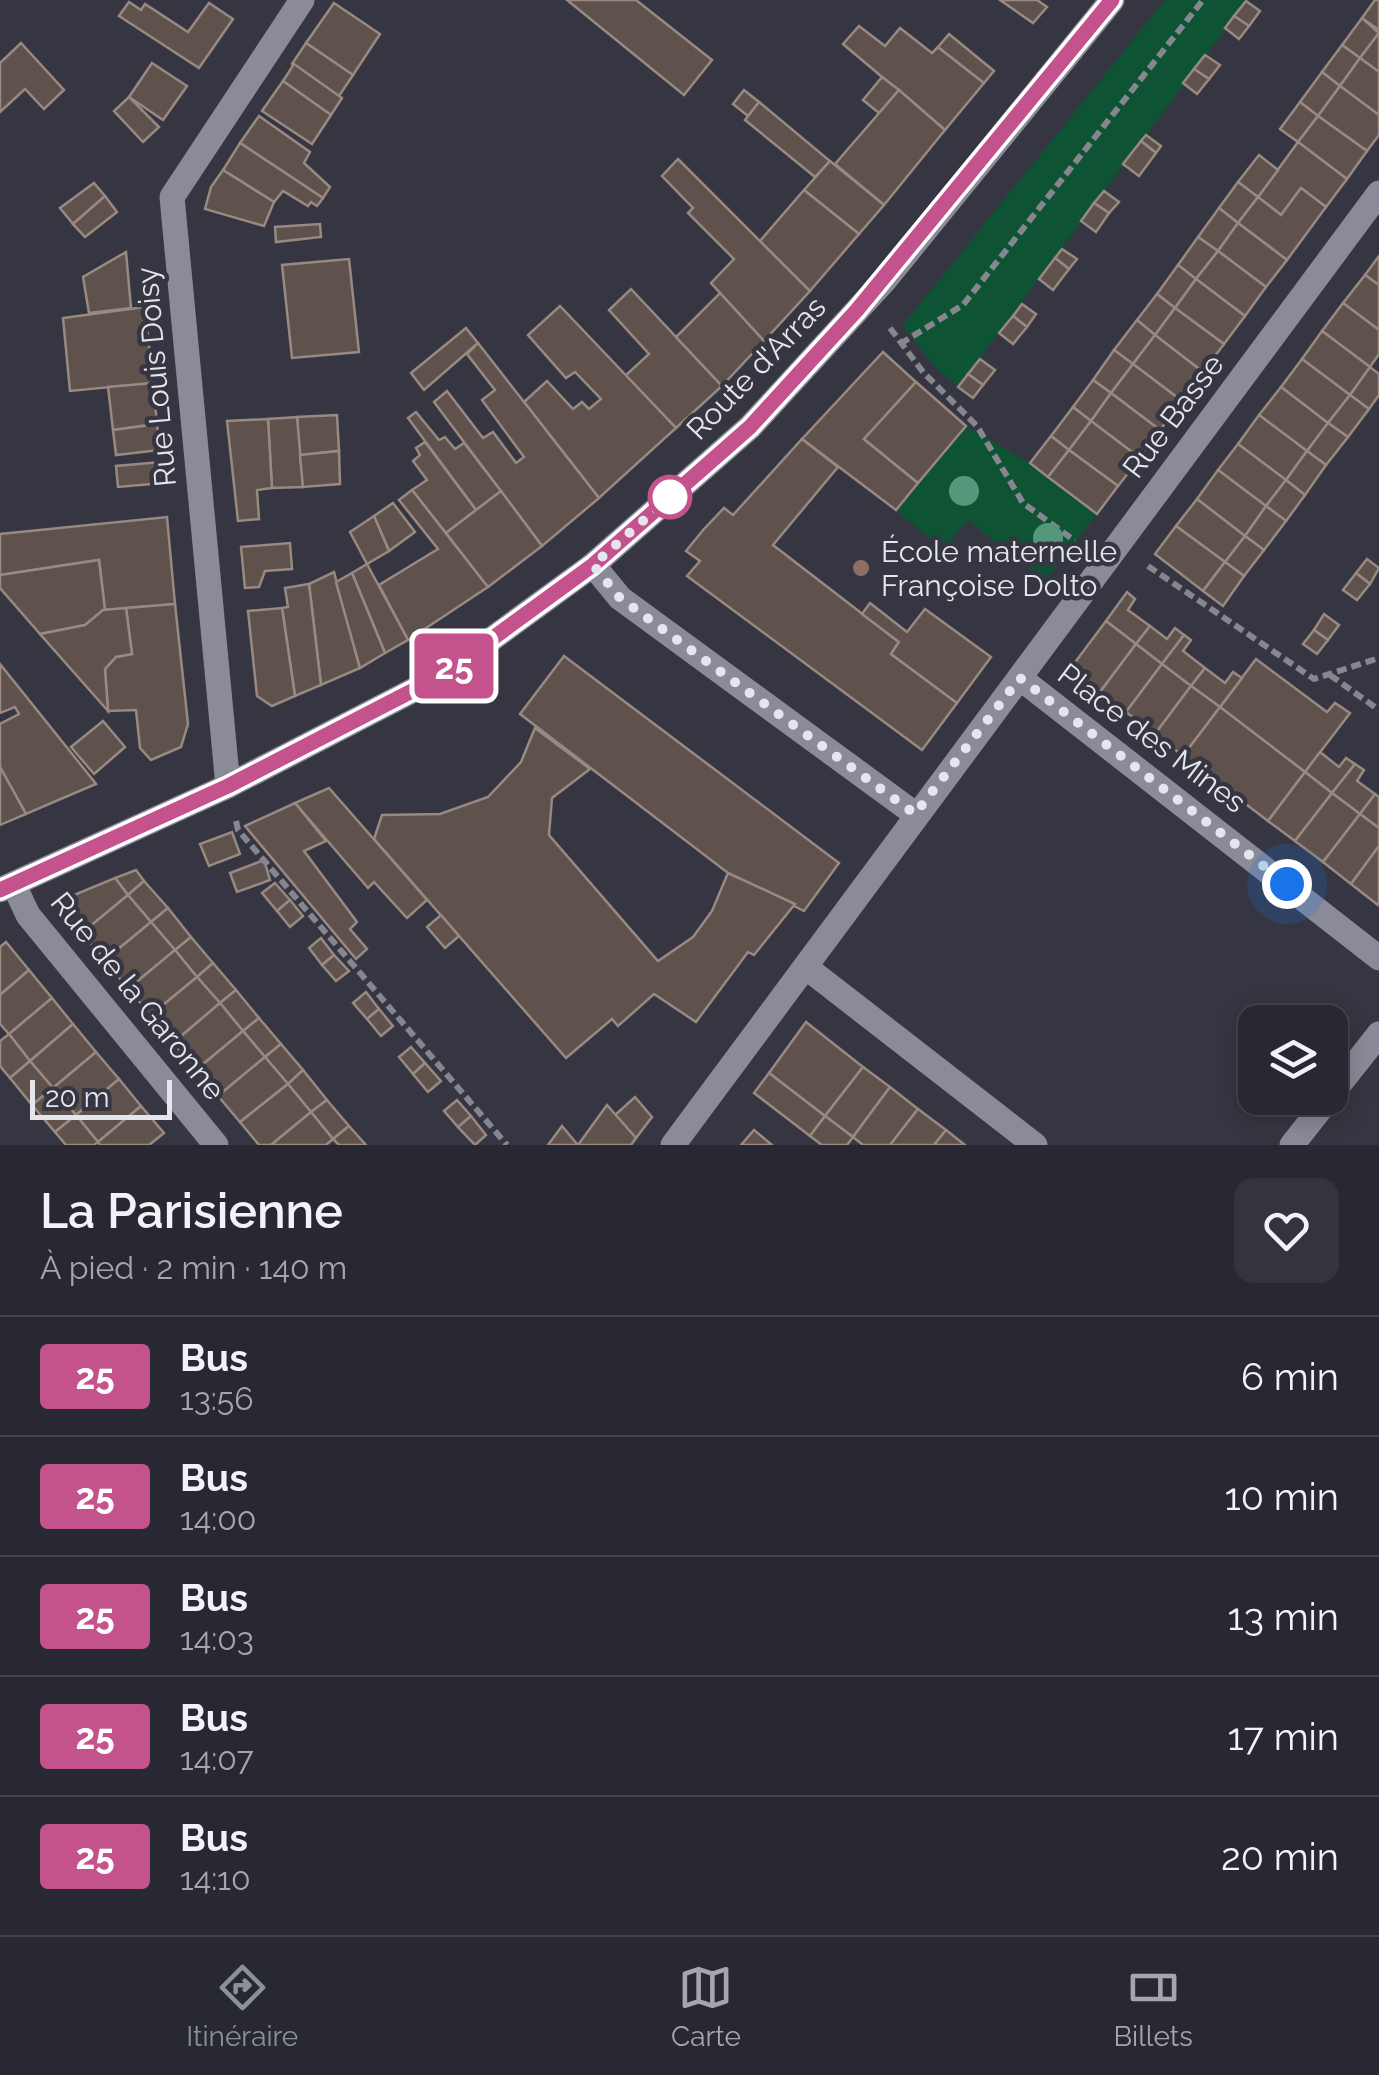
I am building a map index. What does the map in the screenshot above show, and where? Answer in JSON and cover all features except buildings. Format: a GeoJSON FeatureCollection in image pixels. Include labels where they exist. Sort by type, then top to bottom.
{"type":"FeatureCollection","features":[{"type":"Feature","properties":{"kind":"street","name":"Rue Louis Doisy"},"geometry":{"type":"LineString","coordinates":[[228,786],[172,197],[302,0]]}},
{"type":"Feature","properties":{"kind":"street","name":"Route d'Arras"},"geometry":{"type":"LineString","coordinates":[[7,887],[228,786],[441,676],[593,565],[750,427],[884,281],[1112,0]]}},
{"type":"Feature","properties":{"kind":"street","name":"Rue Basse"},"geometry":{"type":"LineString","coordinates":[[1020,678],[1379,193]]}},
{"type":"Feature","properties":{"kind":"street"},"geometry":{"type":"LineString","coordinates":[[593,565],[620,598],[915,814]]}},
{"type":"Feature","properties":{"kind":"street","name":"Place des Mines"},"geometry":{"type":"LineString","coordinates":[[807,968],[915,814],[1020,678],[1196,810],[1379,958]]}},
{"type":"Feature","properties":{"kind":"street","name":"Rue de la Garonne"},"geometry":{"type":"LineString","coordinates":[[7,887],[216,1145]]}},
{"type":"Feature","properties":{"kind":"street"},"geometry":{"type":"LineString","coordinates":[[673,1145],[807,968],[1035,1145]]}},
{"type":"Feature","properties":{"kind":"street"},"geometry":{"type":"LineString","coordinates":[[1348,1074],[1379,1034]]}},
{"type":"Feature","properties":{"kind":"street"},"geometry":{"type":"LineString","coordinates":[[1292,1145],[1316,1115]]}},
{"type":"Feature","properties":{"kind":"path"},"geometry":{"type":"LineString","coordinates":[[900,344],[963,306],[1203,0]]}},
{"type":"Feature","properties":{"kind":"path"},"geometry":{"type":"LineString","coordinates":[[884,281],[908,305],[889,330],[977,426],[1023,503],[1314,679],[1379,658]]}},
{"type":"Feature","properties":{"kind":"path"},"geometry":{"type":"LineString","coordinates":[[1329,674],[1379,710]]}},
{"type":"Feature","properties":{"kind":"path"},"geometry":{"type":"LineString","coordinates":[[228,786],[238,830],[507,1145]]}},
{"type":"Feature","properties":{"kind":"green space"},"geometry":{"type":"Polygon","coordinates":[[[1165,0],[1247,0],[958,387],[933,365],[903,325],[1165,0]]]}},
{"type":"Feature","properties":{"kind":"green space"},"geometry":{"type":"Polygon","coordinates":[[[966,426],[1030,463],[1097,514],[1045,581],[968,520],[943,550],[896,510],[966,426]]]}},
{"type":"Feature","properties":{"kind":"bus line","name":"25"},"geometry":{"type":"LineString","coordinates":[[0,890],[228,786],[441,676],[593,565],[750,427],[884,281],[1112,0]]}},
{"type":"Feature","properties":{"kind":"place","name":"École maternelle Françoise Dolto"},"geometry":{"type":"Point","coordinates":[861,568]}},
{"type":"Feature","properties":{"kind":"route"},"geometry":{"type":"LineString","coordinates":[[670,497],[593,565],[620,598],[915,814],[1020,678],[1196,810],[1287,884]]}}]}
